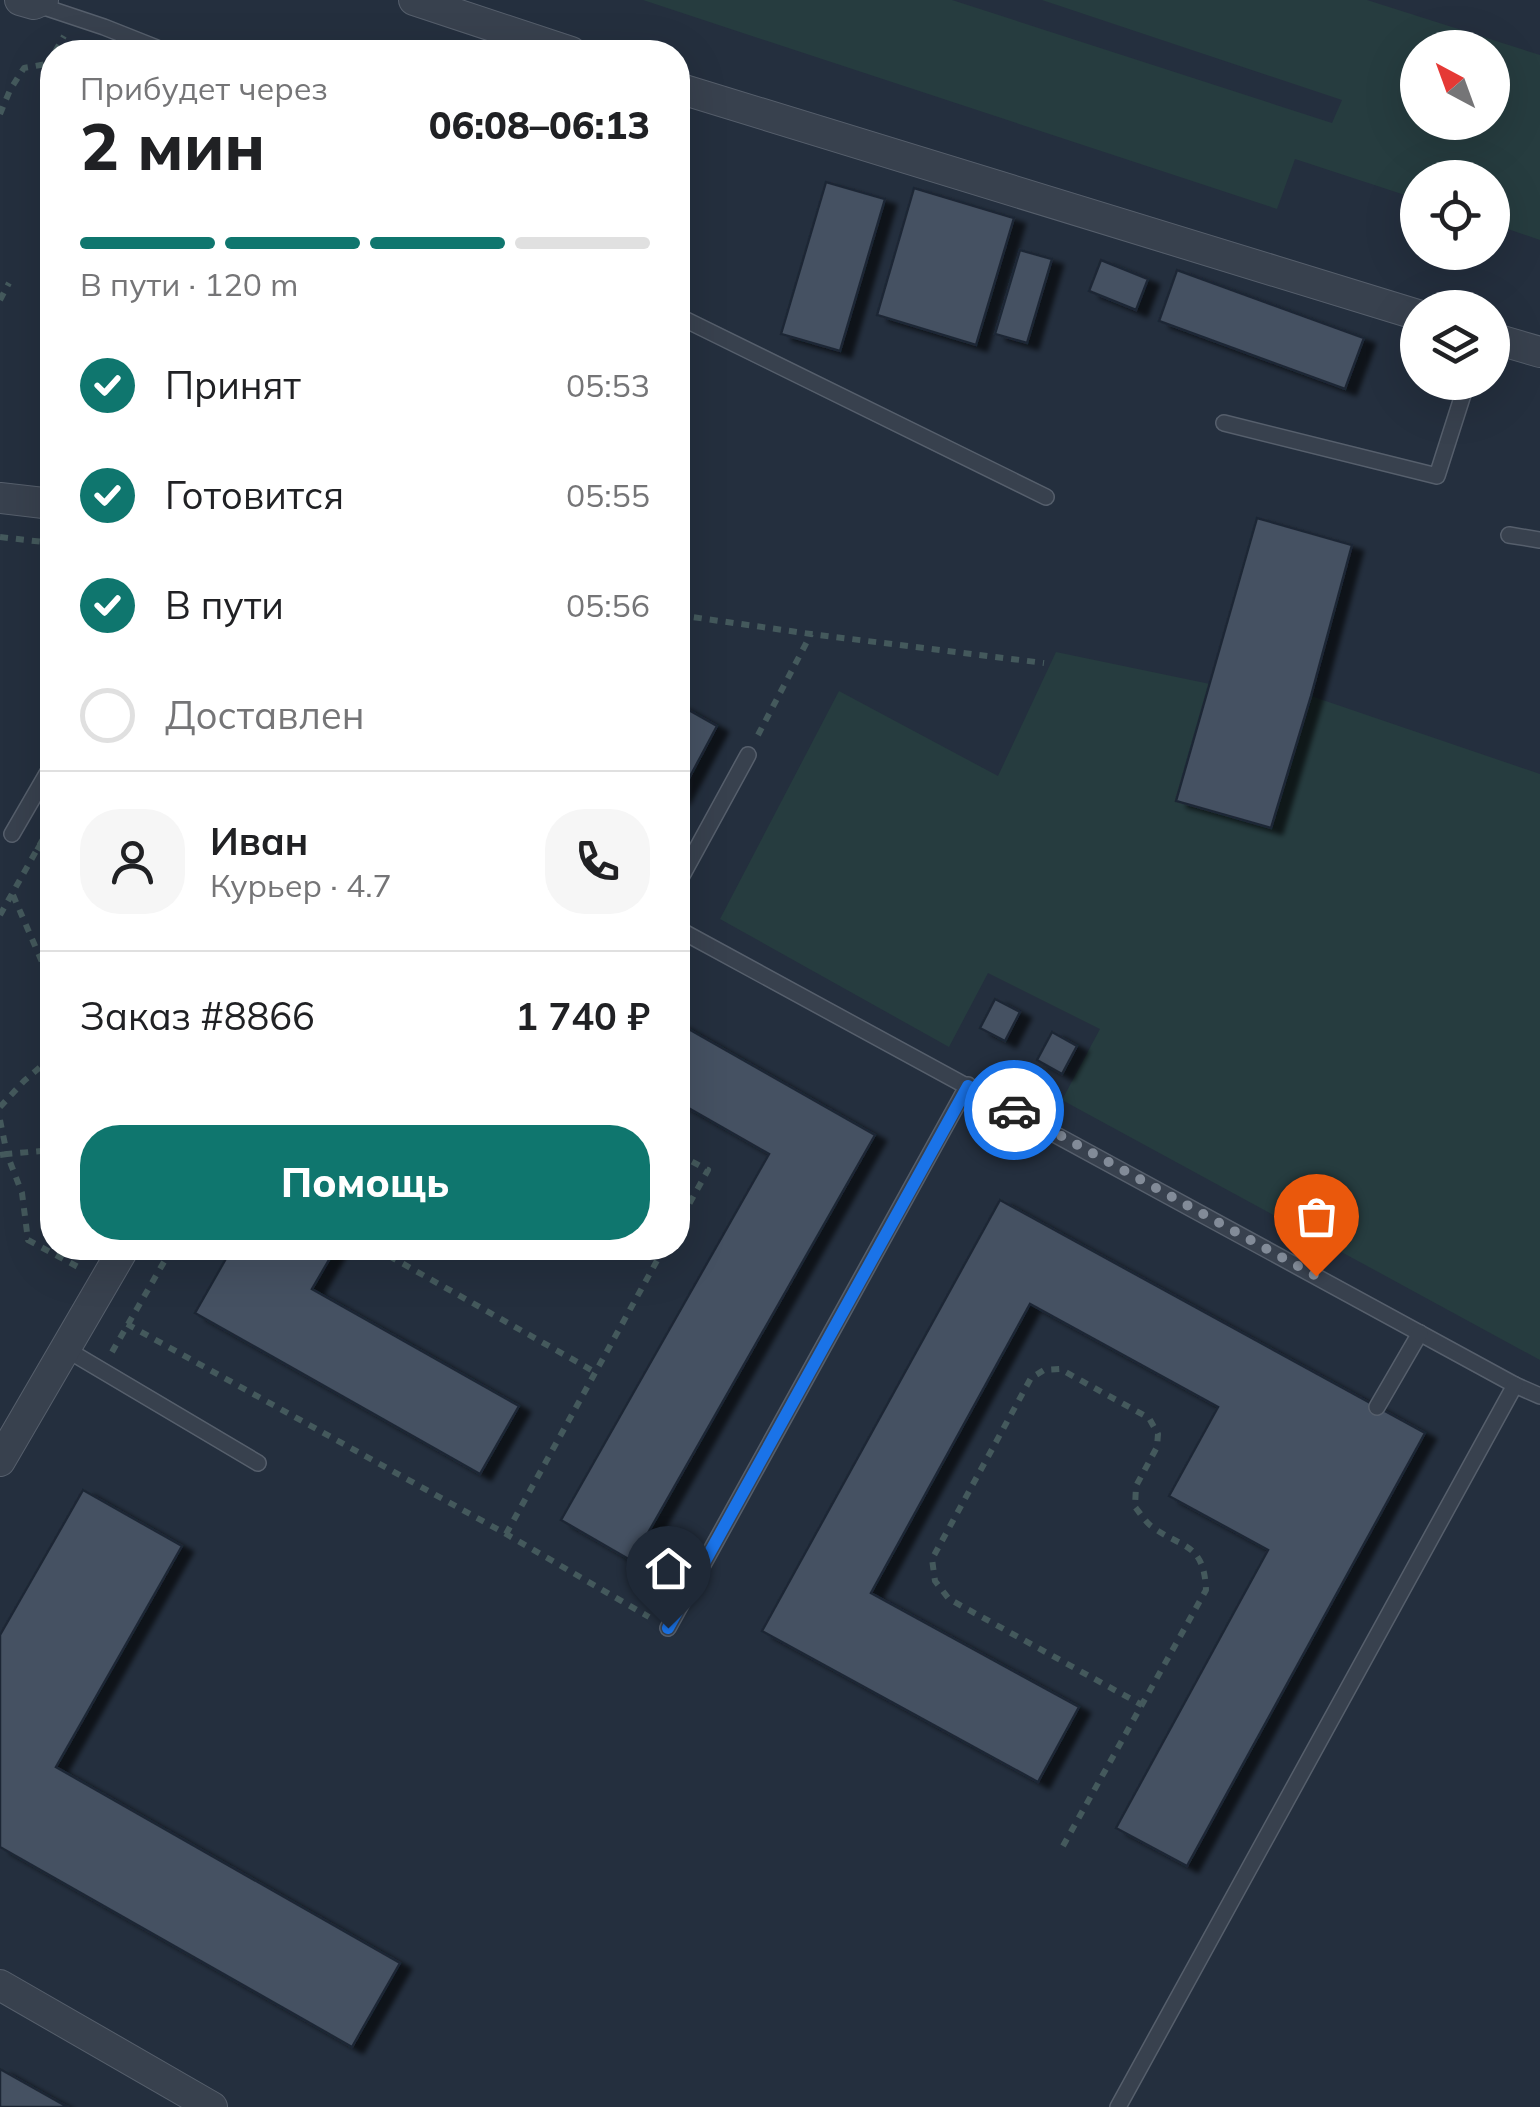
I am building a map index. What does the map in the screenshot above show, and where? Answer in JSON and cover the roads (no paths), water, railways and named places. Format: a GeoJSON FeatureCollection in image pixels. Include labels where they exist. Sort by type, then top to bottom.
{"type":"FeatureCollection","features":[{"type":"Feature","properties":{"kind":"street"},"geometry":{"type":"LineString","coordinates":[[414,0],[535,40]]}},
{"type":"Feature","properties":{"kind":"street"},"geometry":{"type":"LineString","coordinates":[[690,92],[1400,309]]}},
{"type":"Feature","properties":{"kind":"street"},"geometry":{"type":"LineString","coordinates":[[1510,343],[1540,352]]}},
{"type":"Feature","properties":{"kind":"street"},"geometry":{"type":"LineString","coordinates":[[0,498],[40,503]]}},
{"type":"Feature","properties":{"kind":"street"},"geometry":{"type":"LineString","coordinates":[[0,1460],[117,1260]]}},
{"type":"Feature","properties":{"kind":"street"},"geometry":{"type":"LineString","coordinates":[[0,1984],[212,2107]]}},
{"type":"Feature","properties":{"kind":"lane"},"geometry":{"type":"LineString","coordinates":[[32,1],[137,40]]}},
{"type":"Feature","properties":{"kind":"lane"},"geometry":{"type":"LineString","coordinates":[[690,322],[1046,497]]}},
{"type":"Feature","properties":{"kind":"lane"},"geometry":{"type":"LineString","coordinates":[[1224,423],[1437,476],[1461,400]]}},
{"type":"Feature","properties":{"kind":"lane"},"geometry":{"type":"LineString","coordinates":[[1509,535],[1540,540]]}},
{"type":"Feature","properties":{"kind":"lane"},"geometry":{"type":"LineString","coordinates":[[690,861],[748,755]]}},
{"type":"Feature","properties":{"kind":"lane"},"geometry":{"type":"LineString","coordinates":[[12,834],[40,786]]}},
{"type":"Feature","properties":{"kind":"lane"},"geometry":{"type":"LineString","coordinates":[[690,935],[1540,1396]]}},
{"type":"Feature","properties":{"kind":"lane"},"geometry":{"type":"LineString","coordinates":[[668,1628],[968,1086]]}},
{"type":"Feature","properties":{"kind":"lane"},"geometry":{"type":"LineString","coordinates":[[1376,1406],[1420,1333]]}},
{"type":"Feature","properties":{"kind":"lane"},"geometry":{"type":"LineString","coordinates":[[64,1348],[258,1464]]}},
{"type":"Feature","properties":{"kind":"lane"},"geometry":{"type":"LineString","coordinates":[[1118,2107],[1514,1385]]}}]}
